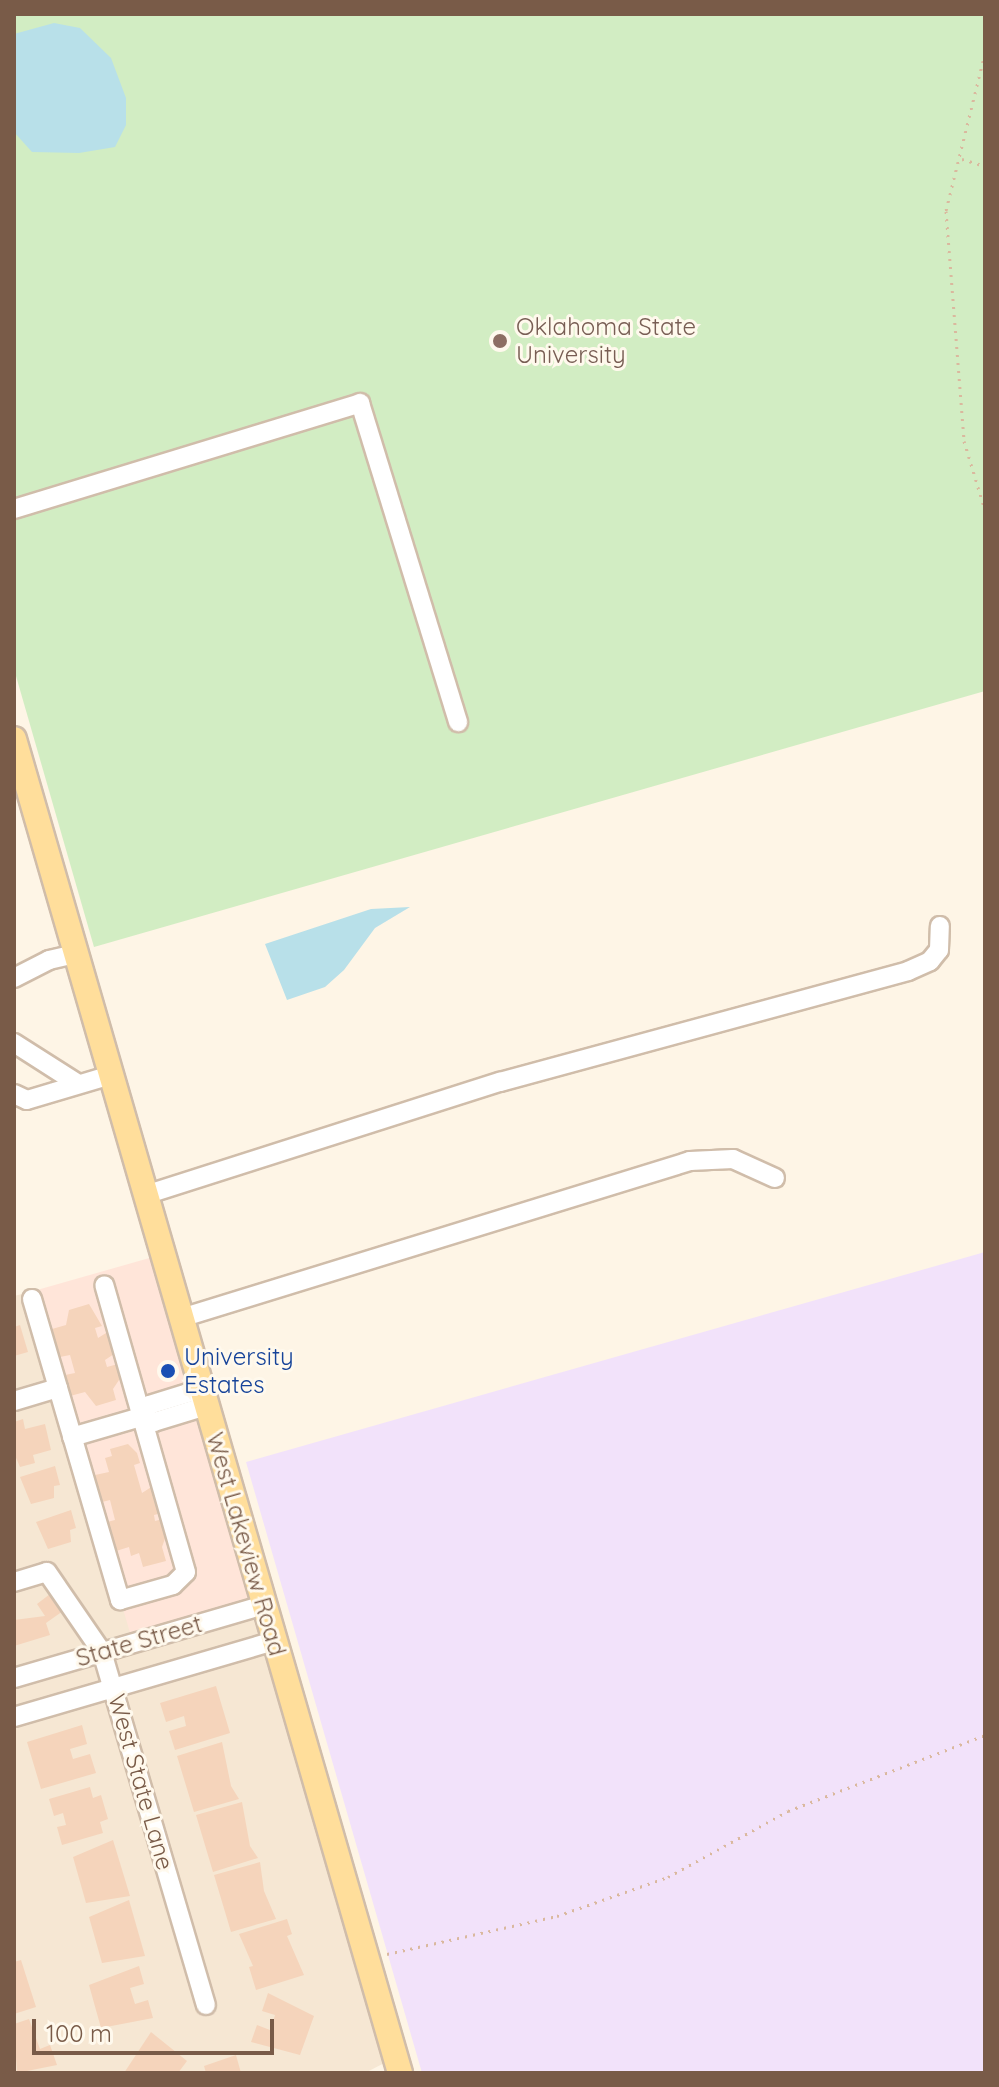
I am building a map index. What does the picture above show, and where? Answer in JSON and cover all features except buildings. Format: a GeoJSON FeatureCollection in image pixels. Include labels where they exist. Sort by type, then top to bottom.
{"type":"FeatureCollection","features":[{"type":"Feature","properties":{"kind":"main road","name":"West Lakeview Road"},"geometry":{"type":"LineString","coordinates":[[14,739],[400,2073]]}},
{"type":"Feature","properties":{"kind":"street"},"geometry":{"type":"LineString","coordinates":[[14,509],[360,403],[458,722]]}},
{"type":"Feature","properties":{"kind":"street"},"geometry":{"type":"LineString","coordinates":[[145,1195],[500,1082],[908,971],[930,961],[939,950],[940,926]]}},
{"type":"Feature","properties":{"kind":"street"},"geometry":{"type":"LineString","coordinates":[[14,978],[49,960],[76,954]]}},
{"type":"Feature","properties":{"kind":"street"},"geometry":{"type":"LineString","coordinates":[[14,1043],[78,1084]]}},
{"type":"Feature","properties":{"kind":"street"},"geometry":{"type":"LineString","coordinates":[[14,1094],[27,1100],[111,1075]]}},
{"type":"Feature","properties":{"kind":"street"},"geometry":{"type":"LineString","coordinates":[[181,1318],[690,1161],[733,1159],[775,1178]]}},
{"type":"Feature","properties":{"kind":"street"},"geometry":{"type":"LineString","coordinates":[[32,1299],[120,1600],[173,1585],[186,1572],[104,1285]]}},
{"type":"Feature","properties":{"kind":"street"},"geometry":{"type":"LineString","coordinates":[[14,1401],[58,1388]]}},
{"type":"Feature","properties":{"kind":"street"},"geometry":{"type":"LineString","coordinates":[[72,1437],[141,1417],[149,1405],[204,1398]]}},
{"type":"Feature","properties":{"kind":"street","name":"West State Lane"},"geometry":{"type":"LineString","coordinates":[[14,1582],[47,1572],[102,1652],[206,2005]]}},
{"type":"Feature","properties":{"kind":"street","name":"State Street"},"geometry":{"type":"LineString","coordinates":[[14,1678],[264,1605]]}},
{"type":"Feature","properties":{"kind":"street","name":"State Street"},"geometry":{"type":"LineString","coordinates":[[14,1717],[274,1641]]}},
{"type":"Feature","properties":{"kind":"path"},"geometry":{"type":"LineString","coordinates":[[985,53],[962,159],[946,211],[952,322],[964,441],[985,510]]}},
{"type":"Feature","properties":{"kind":"path"},"geometry":{"type":"LineString","coordinates":[[962,159],[985,166]]}},
{"type":"Feature","properties":{"kind":"path"},"geometry":{"type":"LineString","coordinates":[[368,1960],[557,1916],[668,1877],[788,1811],[985,1735]]}},
{"type":"Feature","properties":{"kind":"shaded area"},"geometry":{"type":"Polygon","coordinates":[[[985,1252],[985,2073],[422,2073],[246,1462],[985,1252]]]}},
{"type":"Feature","properties":{"kind":"shaded area"},"geometry":{"type":"Polygon","coordinates":[[[160,1255],[262,1606],[133,1643],[30,1292],[160,1255]]]}},
{"type":"Feature","properties":{"kind":"shaded area"},"geometry":{"type":"Polygon","coordinates":[[[30,1292],[262,1606],[394,2058],[365,2073],[14,2073],[14,1296],[30,1292]]]}},
{"type":"Feature","properties":{"kind":"green space","name":"Oklahoma State University"},"geometry":{"type":"Polygon","coordinates":[[[14,14],[985,14],[985,691],[94,947],[14,669],[14,14]]]}},
{"type":"Feature","properties":{"kind":"water"},"geometry":{"type":"Polygon","coordinates":[[[54,23],[80,28],[111,58],[126,98],[126,125],[115,147],[79,153],[32,152],[14,132],[14,34],[54,23]]]}},
{"type":"Feature","properties":{"kind":"water"},"geometry":{"type":"Polygon","coordinates":[[[410,907],[375,928],[344,970],[325,987],[287,1000],[265,944],[371,909],[410,907]]]}},
{"type":"Feature","properties":{"kind":"place","name":"Oklahoma State University"},"geometry":{"type":"Point","coordinates":[500,341]}},
{"type":"Feature","properties":{"kind":"place","name":"University Estates"},"geometry":{"type":"Point","coordinates":[168,1371]}}]}
